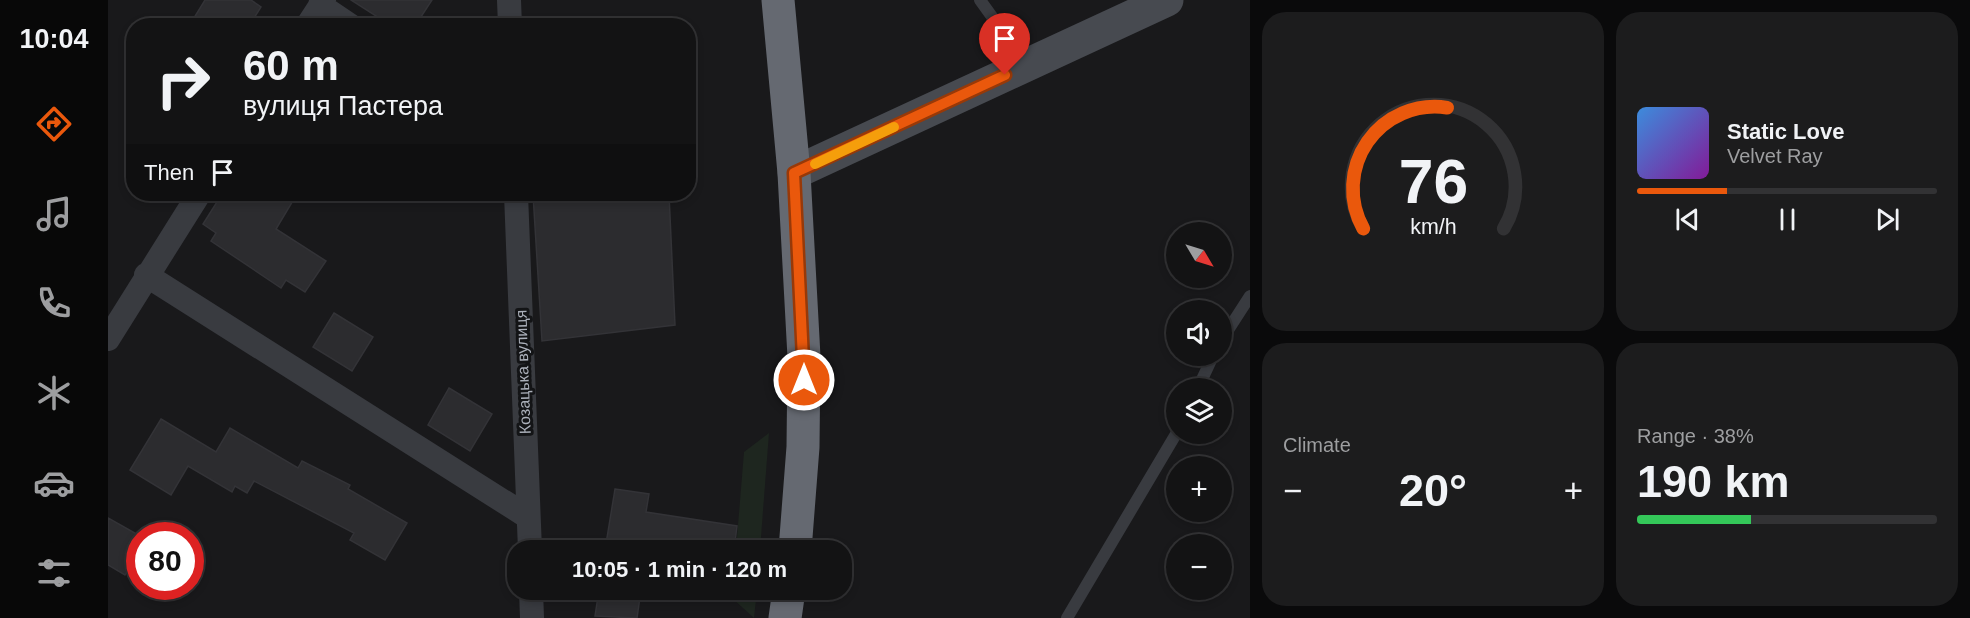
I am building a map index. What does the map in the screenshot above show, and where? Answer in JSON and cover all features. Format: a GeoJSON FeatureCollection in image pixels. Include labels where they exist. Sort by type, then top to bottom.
{"type":"FeatureCollection","features":[{"type":"Feature","properties":{"kind":"highway"},"geometry":{"type":"LineString","coordinates":[[778,0],[794,173],[804,357],[803,447],[796,540]]}},
{"type":"Feature","properties":{"kind":"highway"},"geometry":{"type":"LineString","coordinates":[[784,618],[787,600]]}},
{"type":"Feature","properties":{"kind":"street"},"geometry":{"type":"LineString","coordinates":[[509,0],[510,18]]}},
{"type":"Feature","properties":{"kind":"street"},"geometry":{"type":"LineString","coordinates":[[794,173],[1167,0]]}},
{"type":"Feature","properties":{"kind":"street"},"geometry":{"type":"LineString","coordinates":[[313,18],[322,3],[341,18]]}},
{"type":"Feature","properties":{"kind":"street"},"geometry":{"type":"LineString","coordinates":[[108,339],[194,201]]}},
{"type":"Feature","properties":{"kind":"street","name":"Козацька вулиця"},"geometry":{"type":"LineString","coordinates":[[516,201],[529,540]]}},
{"type":"Feature","properties":{"kind":"street"},"geometry":{"type":"LineString","coordinates":[[146,275],[528,517]]}},
{"type":"Feature","properties":{"kind":"street"},"geometry":{"type":"LineString","coordinates":[[531,600],[532,618]]}},
{"type":"Feature","properties":{"kind":"lane"},"geometry":{"type":"LineString","coordinates":[[980,0],[1027,65]]}},
{"type":"Feature","properties":{"kind":"lane"},"geometry":{"type":"LineString","coordinates":[[1232,323],[1250,296]]}},
{"type":"Feature","properties":{"kind":"lane"},"geometry":{"type":"LineString","coordinates":[[1067,618],[1170,444]]}},
{"type":"Feature","properties":{"kind":"shaded area"},"geometry":{"type":"Polygon","coordinates":[[[769,433],[761,540],[737,540],[744,452],[769,433]]]}},
{"type":"Feature","properties":{"kind":"shaded area"},"geometry":{"type":"Polygon","coordinates":[[[734,600],[756,600],[754,618],[734,600]]]}},
{"type":"Feature","properties":{"kind":"building"},"geometry":{"type":"Polygon","coordinates":[[[205,0],[251,0],[261,7],[254,18],[194,18],[205,0]]]}},
{"type":"Feature","properties":{"kind":"building"},"geometry":{"type":"Polygon","coordinates":[[[351,0],[432,0],[420,18],[379,18],[351,0]]]}},
{"type":"Feature","properties":{"kind":"building"},"geometry":{"type":"Polygon","coordinates":[[[218,201],[293,201],[276,229],[326,261],[305,292],[286,280],[281,288],[211,241],[216,233],[203,224],[218,201]]]}},
{"type":"Feature","properties":{"kind":"building"},"geometry":{"type":"Polygon","coordinates":[[[533,201],[669,201],[675,325],[542,341],[533,201]]]}},
{"type":"Feature","properties":{"kind":"building"},"geometry":{"type":"Polygon","coordinates":[[[334,313],[373,337],[352,371],[313,347],[334,313]]]}},
{"type":"Feature","properties":{"kind":"building"},"geometry":{"type":"Polygon","coordinates":[[[449,388],[492,414],[470,451],[428,425],[449,388]]]}},
{"type":"Feature","properties":{"kind":"building"},"geometry":{"type":"Polygon","coordinates":[[[161,419],[216,452],[230,428],[298,468],[302,461],[350,485],[348,489],[407,523],[385,560],[350,540],[354,533],[254,481],[247,493],[235,486],[232,492],[188,466],[171,495],[130,470],[161,419]]]}},
{"type":"Feature","properties":{"kind":"building"},"geometry":{"type":"Polygon","coordinates":[[[615,489],[649,494],[646,512],[737,526],[735,540],[607,540],[615,489]]]}},
{"type":"Feature","properties":{"kind":"building"},"geometry":{"type":"Polygon","coordinates":[[[108,518],[126,528],[126,573],[125,575],[108,565],[108,518]]]}},
{"type":"Feature","properties":{"kind":"building"},"geometry":{"type":"Polygon","coordinates":[[[597,600],[640,600],[637,618],[595,616],[597,600]]]}},
{"type":"Feature","properties":{"kind":"slow traffic"},"geometry":{"type":"LineString","coordinates":[[815,164],[894,127]]}},
{"type":"Feature","properties":{"kind":"route"},"geometry":{"type":"LineString","coordinates":[[804,380],[794,173],[1005,75]]}}]}
